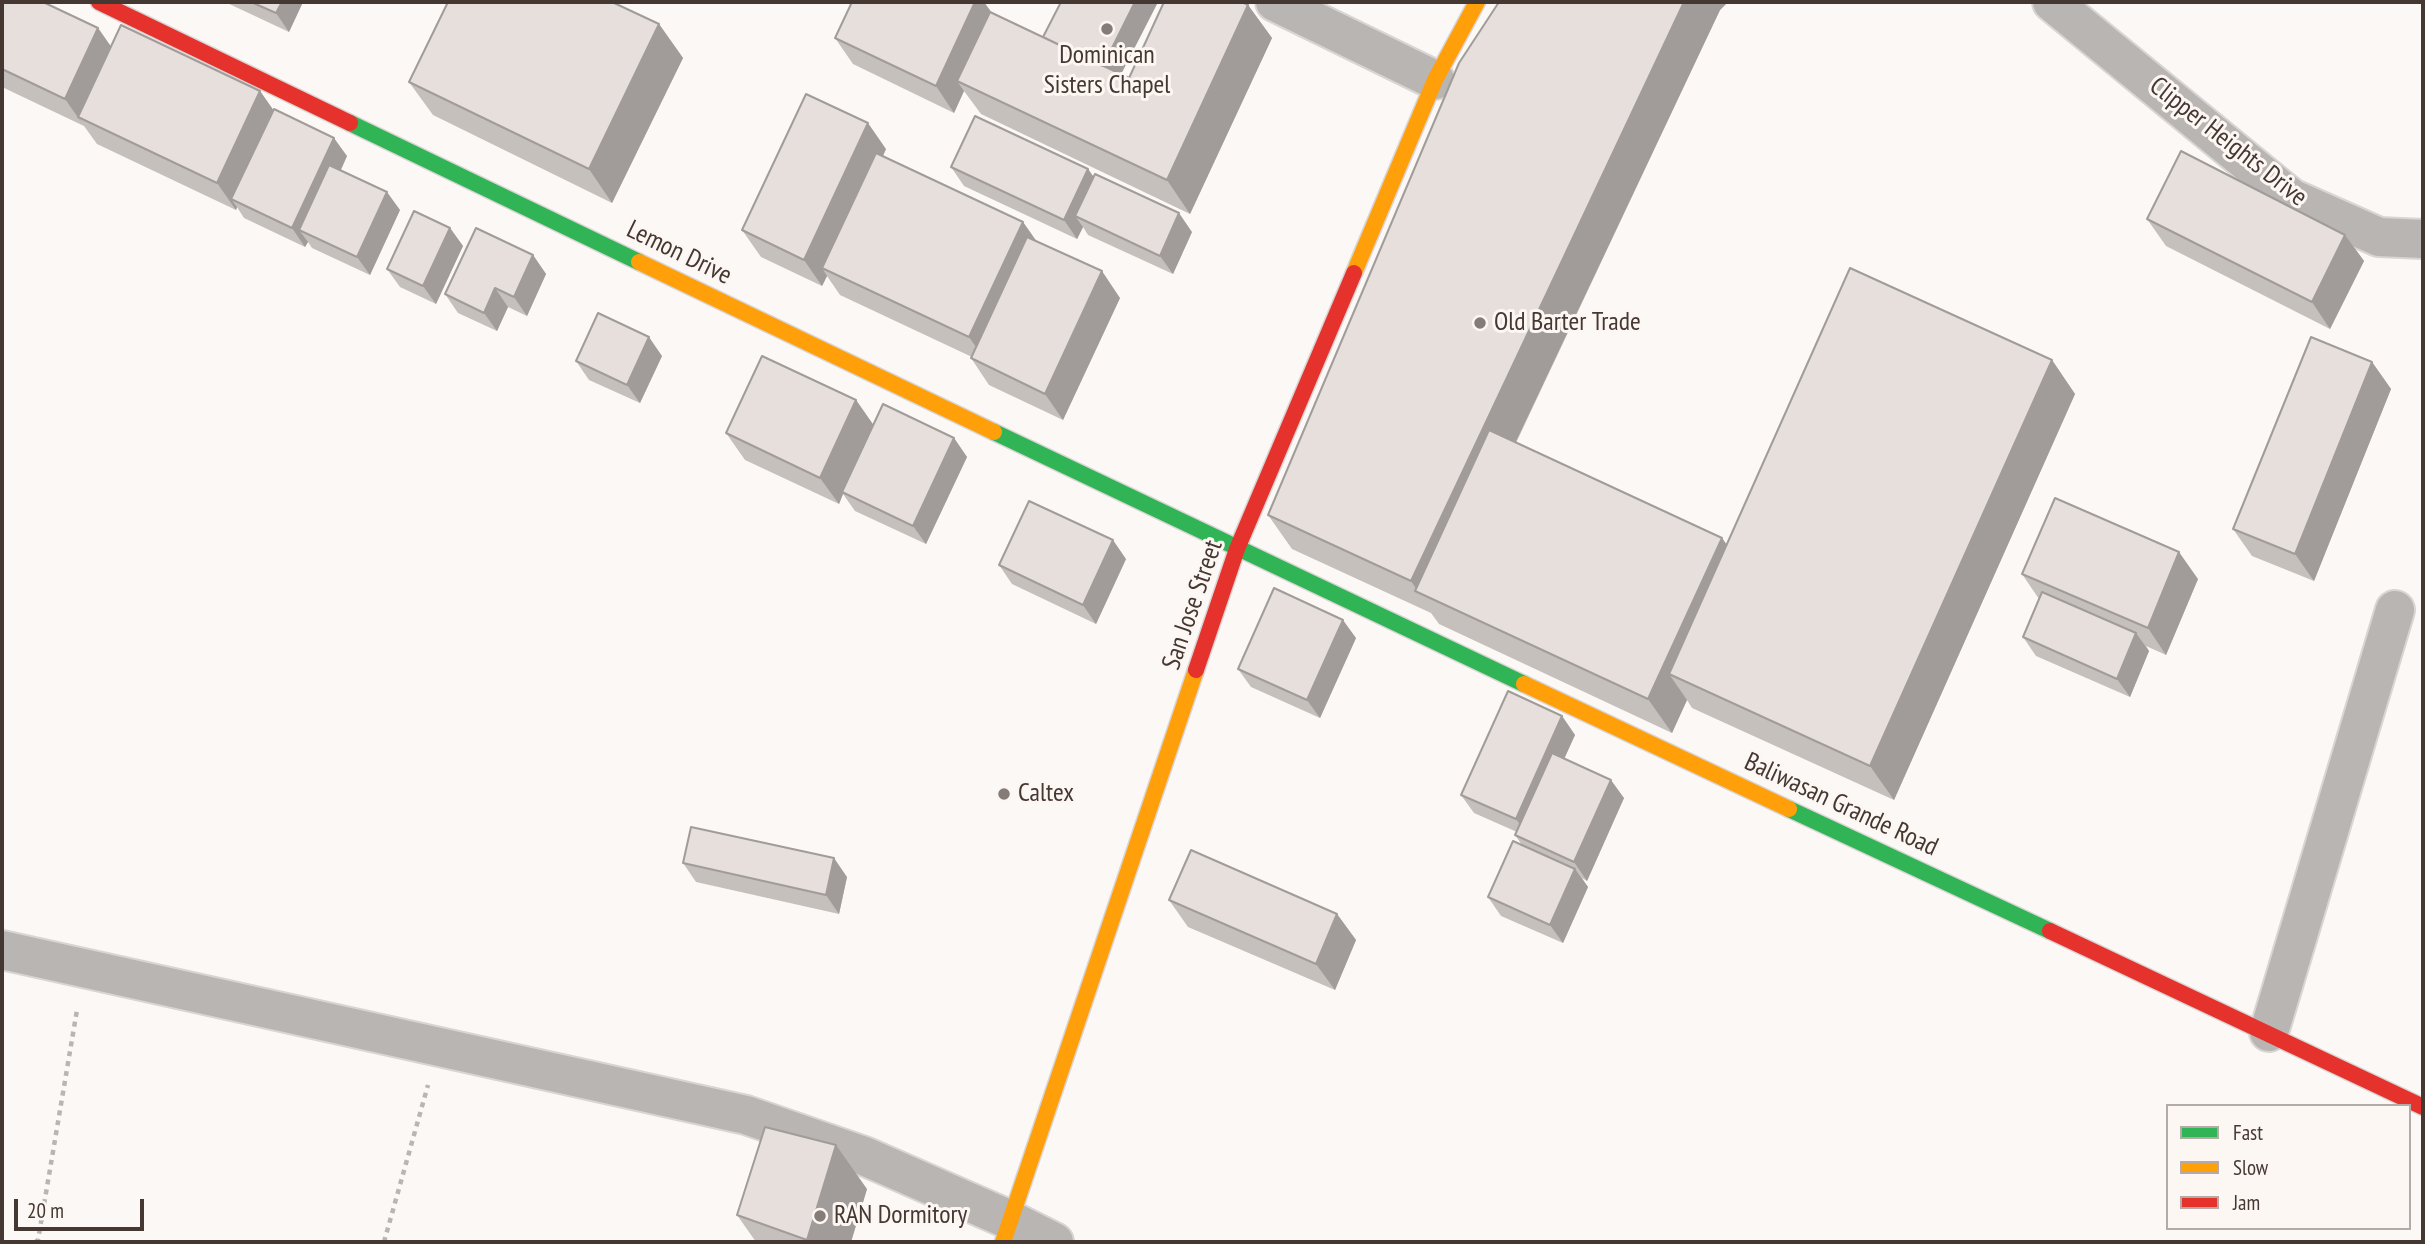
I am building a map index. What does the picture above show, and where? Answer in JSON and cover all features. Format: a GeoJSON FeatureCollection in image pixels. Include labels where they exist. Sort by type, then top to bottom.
{"type":"FeatureCollection","features":[{"type":"Feature","properties":{"kind":"street","name":"Lemon Drive"},"geometry":{"type":"LineString","coordinates":[[99,2],[1237,549]]}},
{"type":"Feature","properties":{"kind":"street"},"geometry":{"type":"LineString","coordinates":[[1275,2],[1435,80]]}},
{"type":"Feature","properties":{"kind":"street","name":"San Jose Street"},"geometry":{"type":"LineString","coordinates":[[1007,1231],[1237,549],[1435,80],[1477,2]]}},
{"type":"Feature","properties":{"kind":"street","name":"Clipper Heights Drive"},"geometry":{"type":"LineString","coordinates":[[2052,2],[2291,198],[2379,237],[2423,239]]}},
{"type":"Feature","properties":{"kind":"street","name":"Baliwasan Grande Road"},"geometry":{"type":"LineString","coordinates":[[1237,549],[2269,1032],[2423,1107]]}},
{"type":"Feature","properties":{"kind":"street"},"geometry":{"type":"LineString","coordinates":[[2269,1032],[2395,610]]}},
{"type":"Feature","properties":{"kind":"street"},"geometry":{"type":"LineString","coordinates":[[2,950],[746,1115],[864,1156],[1007,1231],[1054,1242]]}},
{"type":"Feature","properties":{"kind":"path"},"geometry":{"type":"LineString","coordinates":[[35,1242],[38,1240],[84,968]]}},
{"type":"Feature","properties":{"kind":"path"},"geometry":{"type":"LineString","coordinates":[[384,1242],[439,1046]]}},
{"type":"Feature","properties":{"kind":"building"},"geometry":{"type":"Polygon","coordinates":[[[2,2],[43,2],[98,28],[65,99],[2,69],[2,2]]]}},
{"type":"Feature","properties":{"kind":"building"},"geometry":{"type":"Polygon","coordinates":[[[251,2],[282,2],[276,13],[251,2]]]}},
{"type":"Feature","properties":{"kind":"building"},"geometry":{"type":"Polygon","coordinates":[[[448,2],[612,2],[659,24],[589,169],[409,82],[448,2]]]}},
{"type":"Feature","properties":{"kind":"building"},"geometry":{"type":"Polygon","coordinates":[[[852,2],[975,2],[936,86],[835,38],[852,2]]]}},
{"type":"Feature","properties":{"kind":"building"},"geometry":{"type":"Polygon","coordinates":[[[1061,2],[1135,2],[1103,66],[1043,37],[1061,2]]]}},
{"type":"Feature","properties":{"kind":"building"},"geometry":{"type":"Polygon","coordinates":[[[1164,2],[1242,2],[1248,5],[1167,180],[957,81],[990,12],[1129,78],[1164,2]]]}},
{"type":"Feature","properties":{"kind":"building","name":"Old Barter Trade"},"geometry":{"type":"Polygon","coordinates":[[[1499,2],[1684,2],[1411,581],[1268,515],[1459,63],[1499,2]]]}},
{"type":"Feature","properties":{"kind":"building"},"geometry":{"type":"Polygon","coordinates":[[[121,25],[260,91],[217,183],[78,117],[121,25]]]}},
{"type":"Feature","properties":{"kind":"building"},"geometry":{"type":"Polygon","coordinates":[[[806,94],[868,123],[804,260],[742,230],[806,94]]]}},
{"type":"Feature","properties":{"kind":"building"},"geometry":{"type":"Polygon","coordinates":[[[274,109],[334,138],[292,228],[231,199],[274,109]]]}},
{"type":"Feature","properties":{"kind":"building"},"geometry":{"type":"Polygon","coordinates":[[[975,116],[1088,169],[1064,220],[951,167],[975,116]]]}},
{"type":"Feature","properties":{"kind":"building"},"geometry":{"type":"Polygon","coordinates":[[[2181,151],[2345,235],[2312,302],[2147,219],[2181,151]]]}},
{"type":"Feature","properties":{"kind":"building"},"geometry":{"type":"Polygon","coordinates":[[[876,153],[1023,222],[969,337],[822,268],[876,153]]]}},
{"type":"Feature","properties":{"kind":"building"},"geometry":{"type":"Polygon","coordinates":[[[329,165],[387,192],[357,257],[299,230],[329,165]]]}},
{"type":"Feature","properties":{"kind":"building"},"geometry":{"type":"Polygon","coordinates":[[[1095,174],[1179,213],[1160,256],[1075,216],[1095,174]]]}},
{"type":"Feature","properties":{"kind":"building"},"geometry":{"type":"Polygon","coordinates":[[[414,211],[450,228],[423,286],[387,269],[414,211]]]}},
{"type":"Feature","properties":{"kind":"building"},"geometry":{"type":"Polygon","coordinates":[[[476,228],[533,255],[514,297],[495,288],[484,313],[445,294],[476,228]]]}},
{"type":"Feature","properties":{"kind":"building"},"geometry":{"type":"Polygon","coordinates":[[[1027,237],[1102,271],[1045,394],[971,358],[1027,237]]]}},
{"type":"Feature","properties":{"kind":"building"},"geometry":{"type":"Polygon","coordinates":[[[1850,268],[2052,360],[1870,766],[1669,674],[1850,268]]]}},
{"type":"Feature","properties":{"kind":"building"},"geometry":{"type":"Polygon","coordinates":[[[598,313],[649,337],[627,385],[576,361],[598,313]]]}},
{"type":"Feature","properties":{"kind":"building"},"geometry":{"type":"Polygon","coordinates":[[[2311,337],[2372,362],[2295,554],[2233,529],[2311,337]]]}},
{"type":"Feature","properties":{"kind":"building"},"geometry":{"type":"Polygon","coordinates":[[[762,356],[856,400],[820,478],[726,433],[762,356]]]}},
{"type":"Feature","properties":{"kind":"building"},"geometry":{"type":"Polygon","coordinates":[[[883,404],[954,438],[913,526],[842,492],[883,404]]]}},
{"type":"Feature","properties":{"kind":"building"},"geometry":{"type":"Polygon","coordinates":[[[1489,430],[1722,538],[1648,699],[1415,591],[1489,430]]]}},
{"type":"Feature","properties":{"kind":"building"},"geometry":{"type":"Polygon","coordinates":[[[2055,498],[2179,552],[2148,628],[2022,574],[2055,498]]]}},
{"type":"Feature","properties":{"kind":"building"},"geometry":{"type":"Polygon","coordinates":[[[1029,501],[1113,540],[1083,605],[999,565],[1029,501]]]}},
{"type":"Feature","properties":{"kind":"building"},"geometry":{"type":"Polygon","coordinates":[[[1274,588],[1343,620],[1307,700],[1238,669],[1274,588]]]}},
{"type":"Feature","properties":{"kind":"building"},"geometry":{"type":"Polygon","coordinates":[[[2042,592],[2136,633],[2117,679],[2023,637],[2042,592]]]}},
{"type":"Feature","properties":{"kind":"building"},"geometry":{"type":"Polygon","coordinates":[[[1508,691],[1562,716],[1516,819],[1461,795],[1508,691]]]}},
{"type":"Feature","properties":{"kind":"building"},"geometry":{"type":"Polygon","coordinates":[[[1552,753],[1611,780],[1574,862],[1515,835],[1552,753]]]}},
{"type":"Feature","properties":{"kind":"building"},"geometry":{"type":"Polygon","coordinates":[[[691,827],[834,858],[826,895],[683,863],[691,827]]]}},
{"type":"Feature","properties":{"kind":"building"},"geometry":{"type":"Polygon","coordinates":[[[1513,841],[1575,869],[1550,925],[1488,897],[1513,841]]]}},
{"type":"Feature","properties":{"kind":"building"},"geometry":{"type":"Polygon","coordinates":[[[1191,850],[1337,914],[1316,964],[1169,900],[1191,850]]]}},
{"type":"Feature","properties":{"kind":"building"},"geometry":{"type":"Polygon","coordinates":[[[765,1127],[836,1145],[807,1240],[737,1215],[765,1127]]]}},
{"type":"Feature","properties":{"kind":"traffic: fast"},"geometry":{"type":"LineString","coordinates":[[350,123],[639,262]]}},
{"type":"Feature","properties":{"kind":"traffic: fast"},"geometry":{"type":"LineString","coordinates":[[994,432],[1524,684]]}},
{"type":"Feature","properties":{"kind":"traffic: fast"},"geometry":{"type":"LineString","coordinates":[[1789,809],[2050,931]]}},
{"type":"Feature","properties":{"kind":"traffic: slow"},"geometry":{"type":"LineString","coordinates":[[1354,273],[1435,80],[1477,2]]}},
{"type":"Feature","properties":{"kind":"traffic: slow"},"geometry":{"type":"LineString","coordinates":[[639,262],[994,432]]}},
{"type":"Feature","properties":{"kind":"traffic: slow"},"geometry":{"type":"LineString","coordinates":[[1003,1242],[1196,670]]}},
{"type":"Feature","properties":{"kind":"traffic: slow"},"geometry":{"type":"LineString","coordinates":[[1524,684],[1789,809]]}},
{"type":"Feature","properties":{"kind":"traffic: jam"},"geometry":{"type":"LineString","coordinates":[[99,2],[350,123]]}},
{"type":"Feature","properties":{"kind":"traffic: jam"},"geometry":{"type":"LineString","coordinates":[[1196,670],[1237,549],[1354,273]]}},
{"type":"Feature","properties":{"kind":"traffic: jam"},"geometry":{"type":"LineString","coordinates":[[2050,931],[2423,1107]]}},
{"type":"Feature","properties":{"kind":"place","name":"Dominican Sisters Chapel"},"geometry":{"type":"Point","coordinates":[1107,29]}},
{"type":"Feature","properties":{"kind":"place","name":"Old Barter Trade"},"geometry":{"type":"Point","coordinates":[1480,323]}},
{"type":"Feature","properties":{"kind":"place","name":"Caltex"},"geometry":{"type":"Point","coordinates":[1004,794]}},
{"type":"Feature","properties":{"kind":"place","name":"RAN Dormitory"},"geometry":{"type":"Point","coordinates":[820,1216]}}]}
